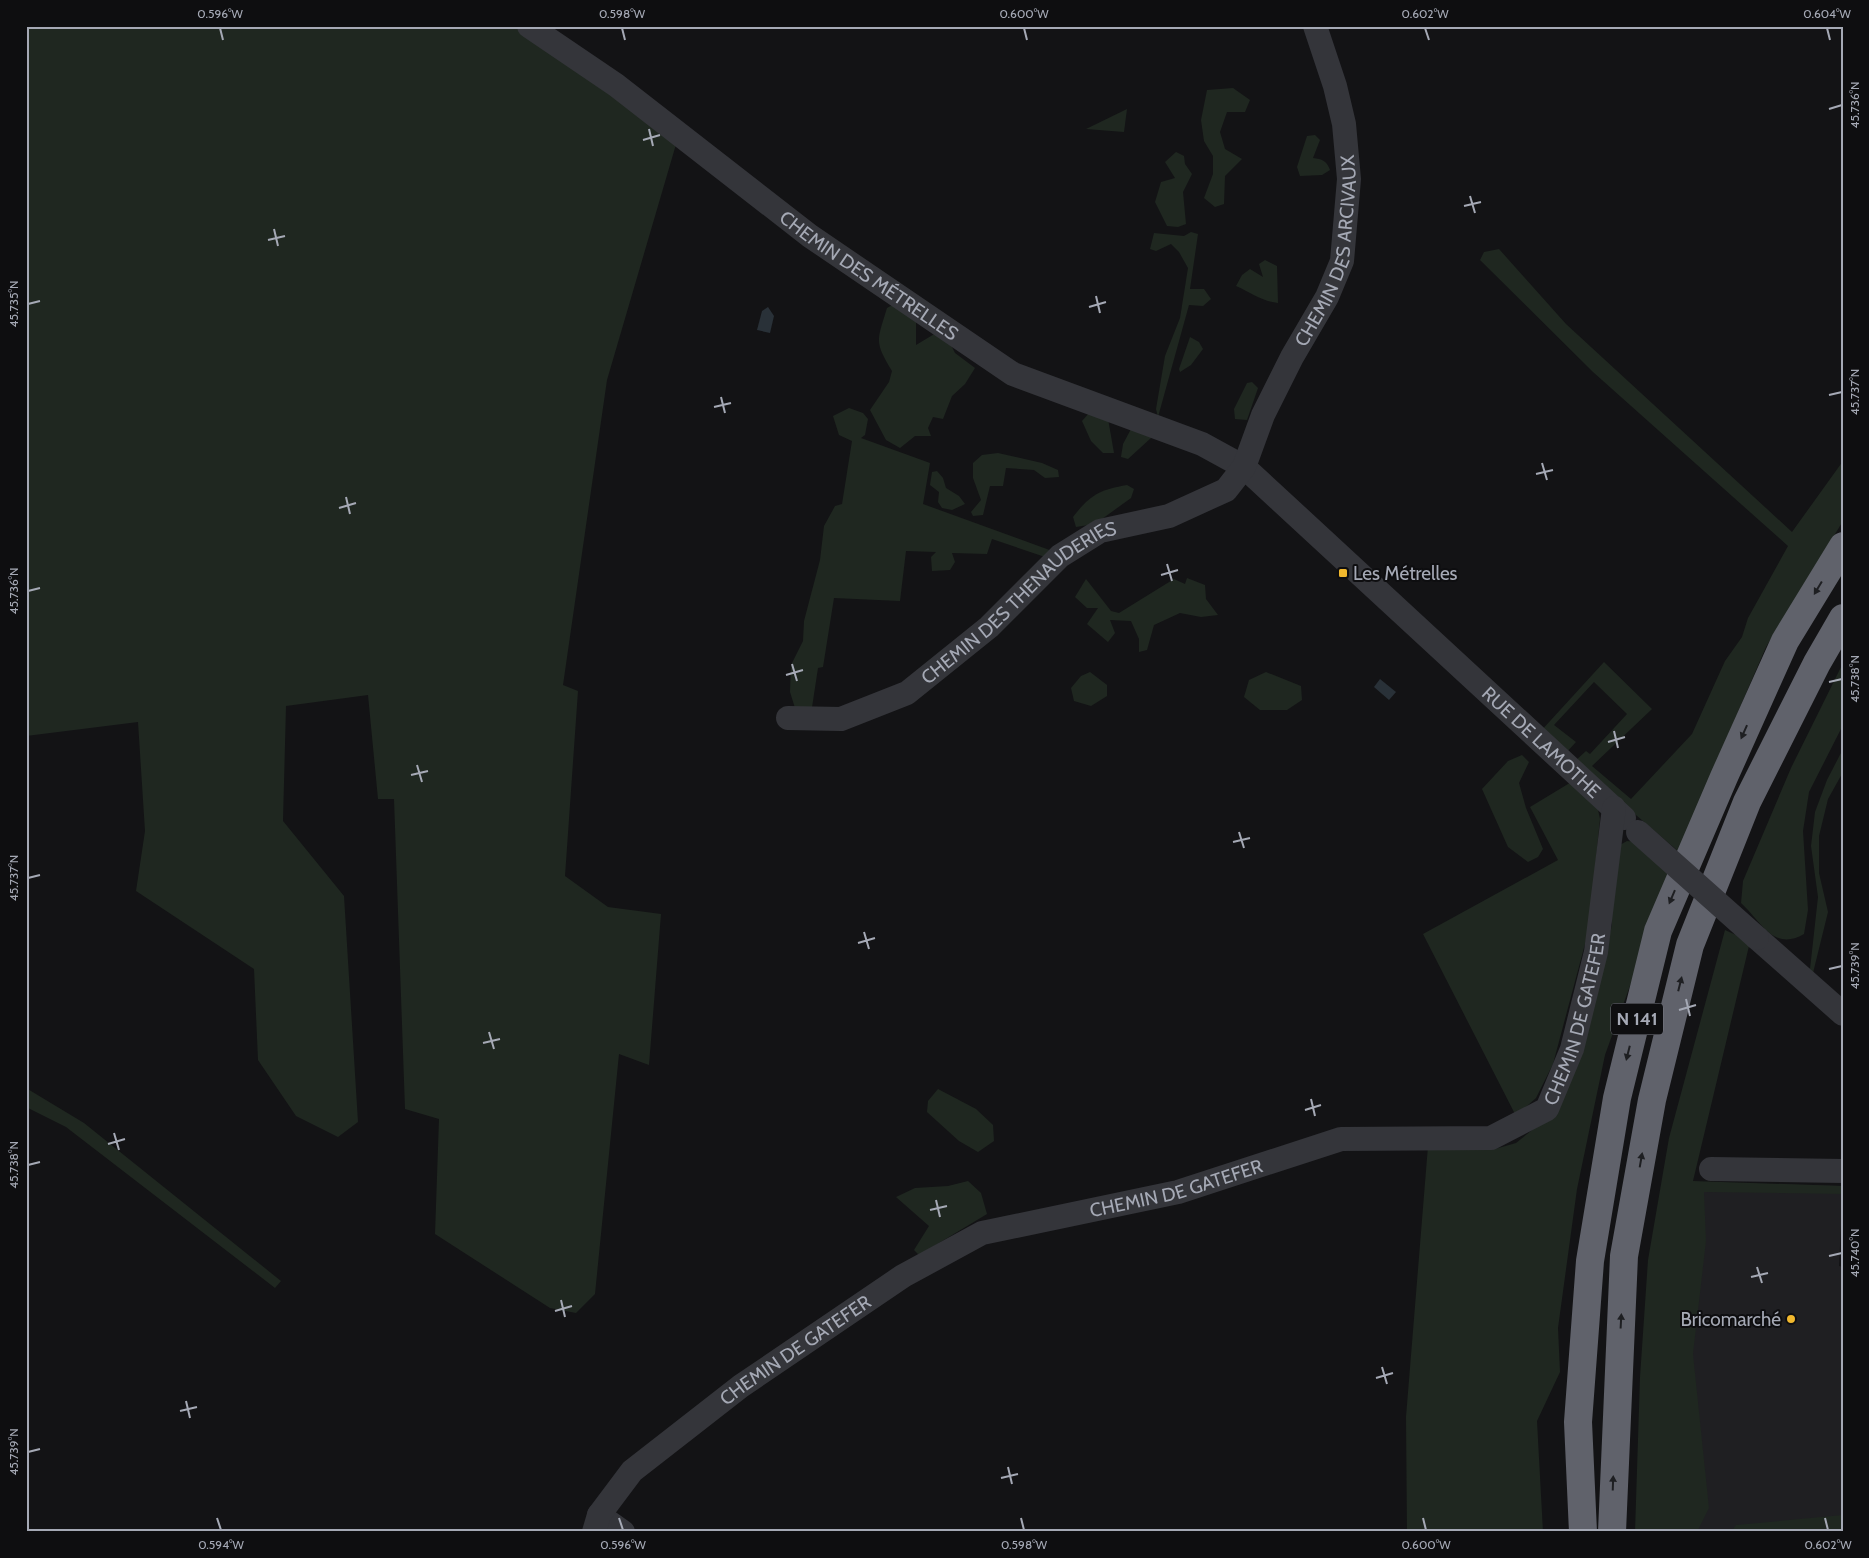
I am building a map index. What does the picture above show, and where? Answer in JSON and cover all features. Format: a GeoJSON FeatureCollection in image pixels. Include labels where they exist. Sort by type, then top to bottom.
{"type":"FeatureCollection","features":[{"type":"Feature","properties":{"kind":"highway","name":"N 141"},"geometry":{"type":"LineString","coordinates":[[1583,1532],[1578,1422],[1590,1261],[1617,1098],[1658,931],[1724,777],[1785,642],[1843,546]]}},
{"type":"Feature","properties":{"kind":"highway","name":"N 141"},"geometry":{"type":"LineString","coordinates":[[1612,1532],[1624,1256],[1652,1100],[1690,945],[1747,802],[1817,663],[1843,618]]}},
{"type":"Feature","properties":{"kind":"street","name":"CHEMIN DES MÉTRELLES"},"geometry":{"type":"LineString","coordinates":[[529,26],[616,85],[810,236],[1013,374],[1202,444],[1244,467]]}},
{"type":"Feature","properties":{"kind":"street","name":"CHEMIN DES ARCIVAUX"},"geometry":{"type":"LineString","coordinates":[[1244,467],[1263,415],[1292,357],[1327,297],[1342,262],[1349,179],[1344,124],[1335,86],[1315,26]]}},
{"type":"Feature","properties":{"kind":"street","name":"CHEMIN DES THENAUDERIES"},"geometry":{"type":"LineString","coordinates":[[788,718],[841,719],[907,693],[989,627],[1060,556],[1100,531],[1170,516],[1226,490],[1244,467]]}},
{"type":"Feature","properties":{"kind":"street","name":"RUE DE LAMOTHE"},"geometry":{"type":"LineString","coordinates":[[1244,467],[1570,771],[1614,808],[1638,832],[1843,1014]]}},
{"type":"Feature","properties":{"kind":"street","name":"CHEMIN DE GATEFER"},"geometry":{"type":"LineString","coordinates":[[597,1524],[632,1471],[741,1386],[903,1276],[982,1233],[1178,1192],[1341,1139],[1491,1138],[1546,1109],[1572,1049],[1596,952],[1614,808]]}},
{"type":"Feature","properties":{"kind":"street"},"geometry":{"type":"LineString","coordinates":[[1711,1169],[1843,1171]]}},
{"type":"Feature","properties":{"kind":"street"},"geometry":{"type":"LineString","coordinates":[[597,1524],[623,1532]]}},
{"type":"Feature","properties":{"kind":"shaded area"},"geometry":{"type":"Polygon","coordinates":[[[26,26],[511,26],[528,34],[677,141],[607,380],[563,685],[578,691],[565,876],[608,907],[661,914],[649,1065],[619,1054],[595,1294],[576,1313],[550,1308],[435,1234],[439,1119],[405,1109],[394,799],[378,799],[368,695],[286,706],[283,821],[344,896],[358,1122],[338,1137],[296,1116],[258,1060],[254,969],[136,891],[145,831],[138,722],[26,736],[26,26]]]}},
{"type":"Feature","properties":{"kind":"shaded area"},"geometry":{"type":"Polygon","coordinates":[[[1233,88],[1250,100],[1245,112],[1227,112],[1220,132],[1225,149],[1242,159],[1225,176],[1224,204],[1215,207],[1204,198],[1213,174],[1213,156],[1204,141],[1201,120],[1207,90],[1233,88]]]}},
{"type":"Feature","properties":{"kind":"shaded area"},"geometry":{"type":"Polygon","coordinates":[[[1127,109],[1124,132],[1086,129],[1127,109]]]}},
{"type":"Feature","properties":{"kind":"shaded area"},"geometry":{"type":"Polygon","coordinates":[[[1315,135],[1320,140],[1313,158],[1324,161],[1330,170],[1322,175],[1300,176],[1297,167],[1307,136],[1315,135]]]}},
{"type":"Feature","properties":{"kind":"shaded area"},"geometry":{"type":"Polygon","coordinates":[[[1176,152],[1184,156],[1185,164],[1192,174],[1183,192],[1186,224],[1178,227],[1167,226],[1155,202],[1161,182],[1175,178],[1165,162],[1176,152]]]}},
{"type":"Feature","properties":{"kind":"shaded area"},"geometry":{"type":"Polygon","coordinates":[[[1191,232],[1198,234],[1190,289],[1204,289],[1211,299],[1203,306],[1189,305],[1158,417],[1156,409],[1165,356],[1180,318],[1188,268],[1179,252],[1171,244],[1156,251],[1150,249],[1154,233],[1184,236],[1191,232]]]}},
{"type":"Feature","properties":{"kind":"shaded area"},"geometry":{"type":"Polygon","coordinates":[[[1499,249],[1566,324],[1792,532],[1843,461],[1843,521],[1766,647],[1678,851],[1574,762],[1586,751],[1590,754],[1627,714],[1594,682],[1554,725],[1576,742],[1565,754],[1540,732],[1604,662],[1652,709],[1592,766],[1631,799],[1692,734],[1725,661],[1742,637],[1748,618],[1788,546],[1593,372],[1480,260],[1484,252],[1499,249]]]}},
{"type":"Feature","properties":{"kind":"shaded area"},"geometry":{"type":"Polygon","coordinates":[[[1265,260],[1277,266],[1278,303],[1261,299],[1236,286],[1242,275],[1250,269],[1263,277],[1259,264],[1265,260]]]}},
{"type":"Feature","properties":{"kind":"shaded area"},"geometry":{"type":"Polygon","coordinates":[[[896,303],[916,318],[916,345],[936,333],[947,337],[955,353],[975,368],[965,384],[952,396],[943,419],[933,417],[928,428],[931,436],[915,436],[900,448],[886,440],[870,410],[889,382],[892,371],[882,353],[879,335],[887,308],[896,303]]]}},
{"type":"Feature","properties":{"kind":"shaded area"},"geometry":{"type":"Polygon","coordinates":[[[768,307],[774,316],[770,333],[757,330],[762,311],[768,307]]]}},
{"type":"Feature","properties":{"kind":"shaded area"},"geometry":{"type":"Polygon","coordinates":[[[1190,337],[1199,342],[1203,349],[1191,365],[1180,372],[1179,369],[1190,337]]]}},
{"type":"Feature","properties":{"kind":"shaded area"},"geometry":{"type":"Polygon","coordinates":[[[1252,382],[1258,388],[1247,420],[1235,419],[1234,409],[1247,383],[1252,382]]]}},
{"type":"Feature","properties":{"kind":"shaded area"},"geometry":{"type":"Polygon","coordinates":[[[849,408],[863,413],[868,419],[865,435],[861,438],[930,463],[923,504],[1055,552],[1051,559],[992,539],[987,554],[952,553],[955,562],[950,570],[932,571],[931,557],[936,552],[906,551],[900,601],[834,598],[823,667],[818,668],[811,714],[795,708],[790,692],[791,665],[803,641],[804,621],[820,560],[824,526],[835,506],[842,504],[852,441],[839,435],[833,416],[849,408]]]}},
{"type":"Feature","properties":{"kind":"shaded area"},"geometry":{"type":"Polygon","coordinates":[[[1090,412],[1107,413],[1114,453],[1103,453],[1091,441],[1082,421],[1090,412]]]}},
{"type":"Feature","properties":{"kind":"shaded area"},"geometry":{"type":"Polygon","coordinates":[[[1131,429],[1149,429],[1151,438],[1128,459],[1121,457],[1123,444],[1131,429]]]}},
{"type":"Feature","properties":{"kind":"shaded area"},"geometry":{"type":"Polygon","coordinates":[[[998,453],[1042,463],[1058,470],[1059,477],[1045,478],[1034,470],[1006,468],[1003,486],[990,486],[983,515],[973,516],[971,512],[981,500],[973,478],[973,463],[982,455],[998,453]]]}},
{"type":"Feature","properties":{"kind":"shaded area"},"geometry":{"type":"Polygon","coordinates":[[[937,471],[943,478],[946,488],[959,496],[965,504],[952,510],[942,508],[938,502],[939,492],[930,485],[932,472],[937,471]]]}},
{"type":"Feature","properties":{"kind":"shaded area"},"geometry":{"type":"Polygon","coordinates":[[[1127,485],[1134,489],[1131,498],[1095,524],[1076,527],[1073,517],[1085,503],[1109,489],[1127,485]]]}},
{"type":"Feature","properties":{"kind":"shaded area"},"geometry":{"type":"Polygon","coordinates":[[[1187,578],[1205,585],[1206,599],[1218,615],[1201,617],[1180,613],[1154,625],[1147,650],[1139,652],[1139,639],[1131,621],[1110,620],[1115,633],[1108,642],[1087,624],[1098,608],[1087,608],[1075,597],[1086,579],[1111,611],[1119,613],[1174,579],[1185,584],[1187,578]]]}},
{"type":"Feature","properties":{"kind":"shaded area"},"geometry":{"type":"Polygon","coordinates":[[[1843,663],[1843,725],[1809,792],[1803,831],[1808,910],[1804,934],[1793,939],[1784,939],[1768,932],[1741,903],[1743,881],[1791,768],[1843,663]]]}},
{"type":"Feature","properties":{"kind":"shaded area"},"geometry":{"type":"Polygon","coordinates":[[[1090,672],[1107,685],[1107,696],[1091,706],[1074,701],[1071,688],[1081,676],[1090,672]]]}},
{"type":"Feature","properties":{"kind":"shaded area"},"geometry":{"type":"Polygon","coordinates":[[[1266,672],[1301,686],[1302,700],[1287,710],[1260,710],[1244,697],[1249,680],[1266,672]]]}},
{"type":"Feature","properties":{"kind":"shaded area"},"geometry":{"type":"Polygon","coordinates":[[[1380,679],[1396,692],[1389,700],[1374,687],[1380,679]]]}},
{"type":"Feature","properties":{"kind":"shaded area"},"geometry":{"type":"Polygon","coordinates":[[[1843,749],[1843,772],[1828,799],[1819,836],[1819,873],[1828,912],[1813,973],[1810,969],[1818,897],[1811,846],[1815,812],[1827,780],[1843,749]]]}},
{"type":"Feature","properties":{"kind":"shaded area"},"geometry":{"type":"Polygon","coordinates":[[[1522,755],[1529,762],[1519,783],[1526,808],[1543,849],[1538,857],[1528,862],[1508,847],[1482,789],[1508,761],[1522,755]]]}},
{"type":"Feature","properties":{"kind":"shaded area"},"geometry":{"type":"Polygon","coordinates":[[[1573,781],[1597,805],[1600,819],[1589,929],[1553,1064],[1536,1098],[1516,1116],[1423,934],[1558,860],[1530,807],[1573,781]]]}},
{"type":"Feature","properties":{"kind":"shaded area"},"geometry":{"type":"Polygon","coordinates":[[[1627,841],[1638,842],[1670,875],[1605,1055],[1577,1189],[1558,1328],[1560,1372],[1537,1421],[1543,1532],[1407,1532],[1406,1417],[1428,1146],[1495,1149],[1516,1143],[1542,1122],[1595,991],[1612,925],[1610,882],[1618,846],[1627,841]]]}},
{"type":"Feature","properties":{"kind":"shaded area"},"geometry":{"type":"Polygon","coordinates":[[[1725,930],[1736,935],[1749,946],[1693,1181],[1843,1186],[1843,1194],[1704,1192],[1706,1241],[1693,1354],[1709,1508],[1697,1532],[1635,1532],[1640,1377],[1648,1260],[1669,1138],[1725,930]]]}},
{"type":"Feature","properties":{"kind":"shaded area"},"geometry":{"type":"Polygon","coordinates":[[[26,1088],[84,1123],[281,1281],[275,1288],[66,1127],[26,1107],[26,1088]]]}},
{"type":"Feature","properties":{"kind":"shaded area"},"geometry":{"type":"Polygon","coordinates":[[[938,1089],[976,1109],[993,1125],[994,1141],[978,1152],[959,1141],[927,1112],[928,1101],[938,1089]]]}},
{"type":"Feature","properties":{"kind":"shaded area"},"geometry":{"type":"Polygon","coordinates":[[[968,1181],[981,1193],[987,1214],[919,1255],[914,1250],[929,1226],[896,1197],[915,1188],[948,1186],[968,1181]]]}},
{"type":"Feature","properties":{"kind":"shaded area"},"geometry":{"type":"Polygon","coordinates":[[[1692,1182],[1843,1186],[1839,1266],[1843,1267],[1843,1532],[1672,1532],[1692,1182]]]}},
{"type":"Feature","properties":{"kind":"shaded area"},"geometry":{"type":"Polygon","coordinates":[[[1843,1515],[1843,1529],[1798,1532],[1731,1532],[1736,1525],[1843,1515]]]}},
{"type":"Feature","properties":{"kind":"place","name":"Les Métrelles"},"geometry":{"type":"Point","coordinates":[1343,573]}},
{"type":"Feature","properties":{"kind":"place","name":"Bricomarché"},"geometry":{"type":"Point","coordinates":[1791,1319]}}]}
